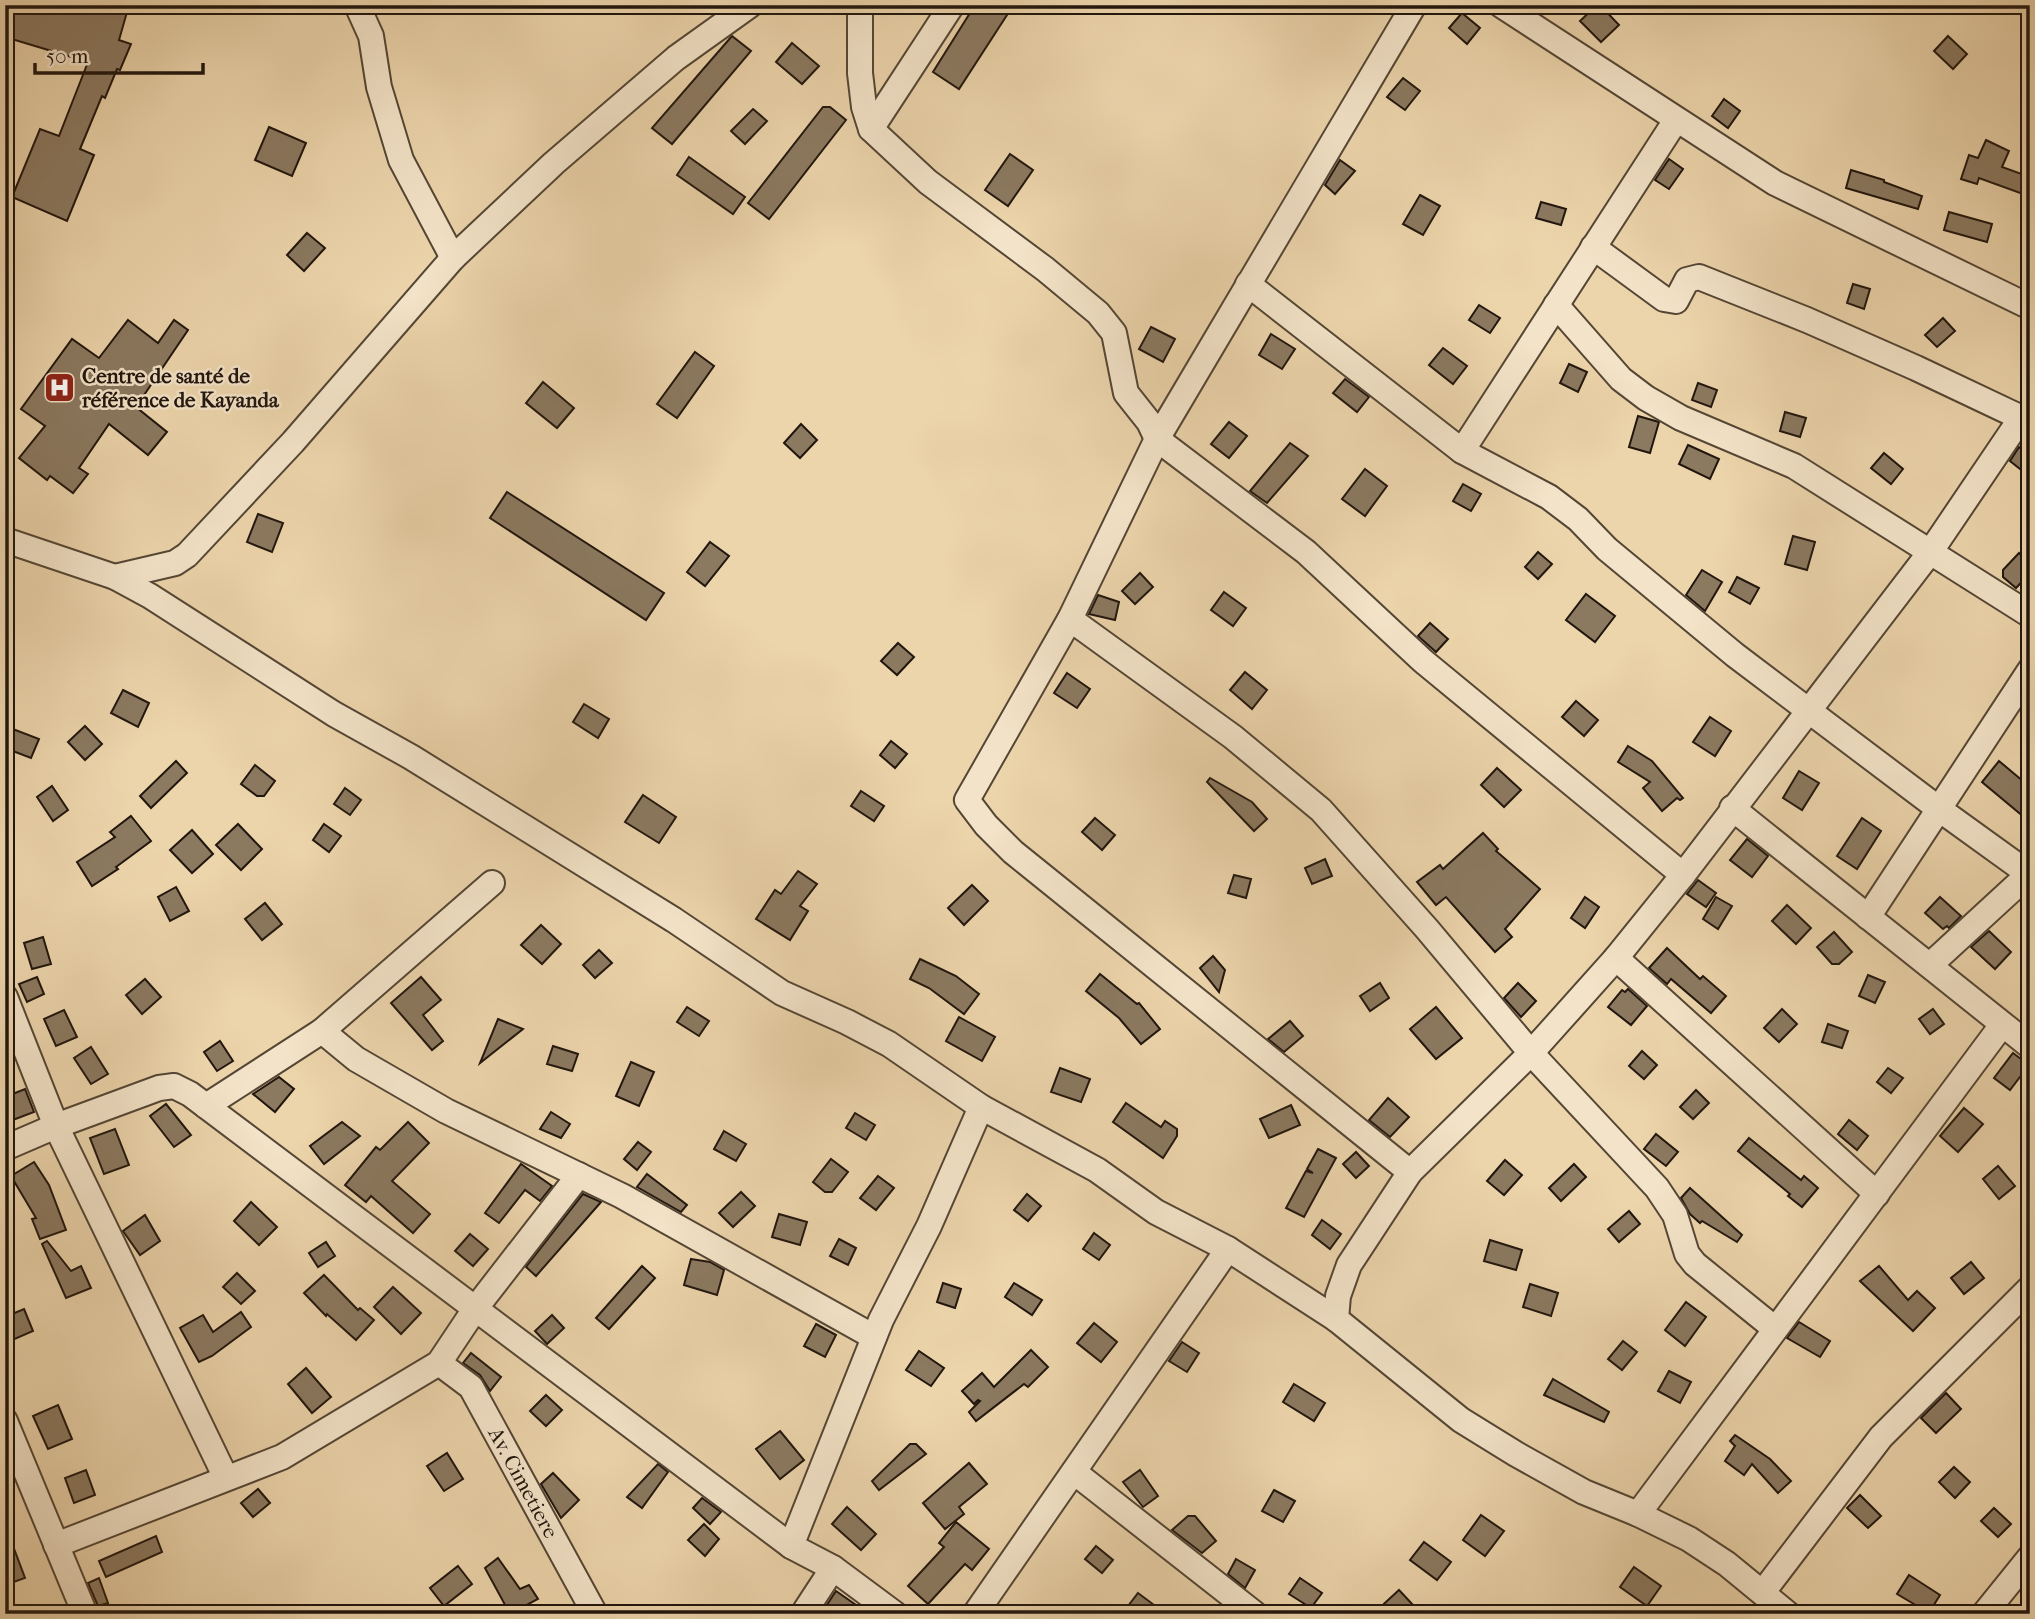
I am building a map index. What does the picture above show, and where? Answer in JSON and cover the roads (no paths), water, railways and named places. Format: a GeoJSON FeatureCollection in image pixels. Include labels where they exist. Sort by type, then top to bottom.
{"type":"FeatureCollection","features":[{"type":"Feature","properties":{"kind":"street"},"geometry":{"type":"LineString","coordinates":[[357,5],[371,36],[379,87],[401,160],[453,258]]}},
{"type":"Feature","properties":{"kind":"street"},"geometry":{"type":"LineString","coordinates":[[115,577],[175,563],[187,555],[293,442],[453,258],[554,163],[666,67],[751,5]]}},
{"type":"Feature","properties":{"kind":"street"},"geometry":{"type":"LineString","coordinates":[[860,5],[860,73],[864,107],[871,129],[929,182],[1045,269],[1098,313],[1114,333],[1126,393],[1149,422],[1157,439],[1306,552],[1423,661],[1683,875]]}},
{"type":"Feature","properties":{"kind":"street"},"geometry":{"type":"LineString","coordinates":[[871,129],[952,5]]}},
{"type":"Feature","properties":{"kind":"street"},"geometry":{"type":"LineString","coordinates":[[1409,1172],[1013,852],[986,825],[967,800],[1070,619],[1157,439],[1414,5]]}},
{"type":"Feature","properties":{"kind":"street"},"geometry":{"type":"LineString","coordinates":[[1501,5],[1775,183],[2030,307]]}},
{"type":"Feature","properties":{"kind":"street"},"geometry":{"type":"LineString","coordinates":[[1462,451],[1676,120]]}},
{"type":"Feature","properties":{"kind":"street"},"geometry":{"type":"LineString","coordinates":[[1336,1319],[1338,1296],[1349,1265],[1409,1172],[1531,1053],[1616,958],[1809,712],[2026,420],[1807,320],[1699,277],[1687,281],[1676,300],[1671,301],[1593,247]]}},
{"type":"Feature","properties":{"kind":"street"},"geometry":{"type":"LineString","coordinates":[[1248,284],[1462,451],[1559,505],[1578,519],[1607,549],[1724,647],[1939,809],[2029,873],[1930,965]]}},
{"type":"Feature","properties":{"kind":"street"},"geometry":{"type":"LineString","coordinates":[[1556,306],[1621,379],[1646,398],[1681,418],[1794,466],[2030,615]]}},
{"type":"Feature","properties":{"kind":"street"},"geometry":{"type":"LineString","coordinates":[[5,540],[115,577],[149,596],[334,714],[411,757],[674,920],[782,993],[889,1044],[981,1107],[1097,1170],[1156,1212],[1228,1249],[1336,1319],[1461,1420],[1584,1492],[1638,1514],[1706,1549],[1788,1614]]}},
{"type":"Feature","properties":{"kind":"street"},"geometry":{"type":"LineString","coordinates":[[1070,619],[1233,737],[1321,810],[1427,929],[1531,1053],[1657,1188],[1675,1215],[1687,1254],[1695,1264],[1774,1328]]}},
{"type":"Feature","properties":{"kind":"street"},"geometry":{"type":"LineString","coordinates":[[1868,917],[2030,670]]}},
{"type":"Feature","properties":{"kind":"street"},"geometry":{"type":"LineString","coordinates":[[1732,808],[2030,1046]]}},
{"type":"Feature","properties":{"kind":"street"},"geometry":{"type":"LineString","coordinates":[[206,1106],[322,1031],[492,883]]}},
{"type":"Feature","properties":{"kind":"street"},"geometry":{"type":"LineString","coordinates":[[1616,958],[1877,1194]]}},
{"type":"Feature","properties":{"kind":"street"},"geometry":{"type":"LineString","coordinates":[[5,997],[56,1126],[226,1478]]}},
{"type":"Feature","properties":{"kind":"street"},"geometry":{"type":"LineString","coordinates":[[1638,1514],[2002,1025]]}},
{"type":"Feature","properties":{"kind":"street"},"geometry":{"type":"LineString","coordinates":[[322,1031],[356,1059],[446,1111],[622,1196],[874,1337]]}},
{"type":"Feature","properties":{"kind":"street"},"geometry":{"type":"LineString","coordinates":[[5,1148],[159,1088],[174,1086],[206,1106],[791,1546],[834,1568],[895,1614]]}},
{"type":"Feature","properties":{"kind":"street"},"geometry":{"type":"LineString","coordinates":[[791,1546],[874,1337],[929,1226],[981,1107]]}},
{"type":"Feature","properties":{"kind":"street"},"geometry":{"type":"LineString","coordinates":[[56,1545],[282,1457],[439,1363],[475,1309],[579,1175]]}},
{"type":"Feature","properties":{"kind":"street"},"geometry":{"type":"LineString","coordinates":[[975,1614],[1228,1249]]}},
{"type":"Feature","properties":{"kind":"street"},"geometry":{"type":"LineString","coordinates":[[1763,1592],[1881,1437],[2030,1288]]}},
{"type":"Feature","properties":{"kind":"street","name":"Av. Cimetiere"},"geometry":{"type":"LineString","coordinates":[[439,1363],[471,1387],[595,1614]]}},
{"type":"Feature","properties":{"kind":"street"},"geometry":{"type":"LineString","coordinates":[[5,1421],[85,1614]]}},
{"type":"Feature","properties":{"kind":"street"},"geometry":{"type":"LineString","coordinates":[[1074,1472],[1255,1614]]}},
{"type":"Feature","properties":{"kind":"street"},"geometry":{"type":"LineString","coordinates":[[1984,1614],[2030,1557]]}},
{"type":"Feature","properties":{"kind":"street"},"geometry":{"type":"LineString","coordinates":[[803,1614],[834,1568]]}},
{"type":"Feature","properties":{"kind":"place","name":"Centre de santé de référence de Kayanda"},"geometry":{"type":"Point","coordinates":[59,388]}}]}
